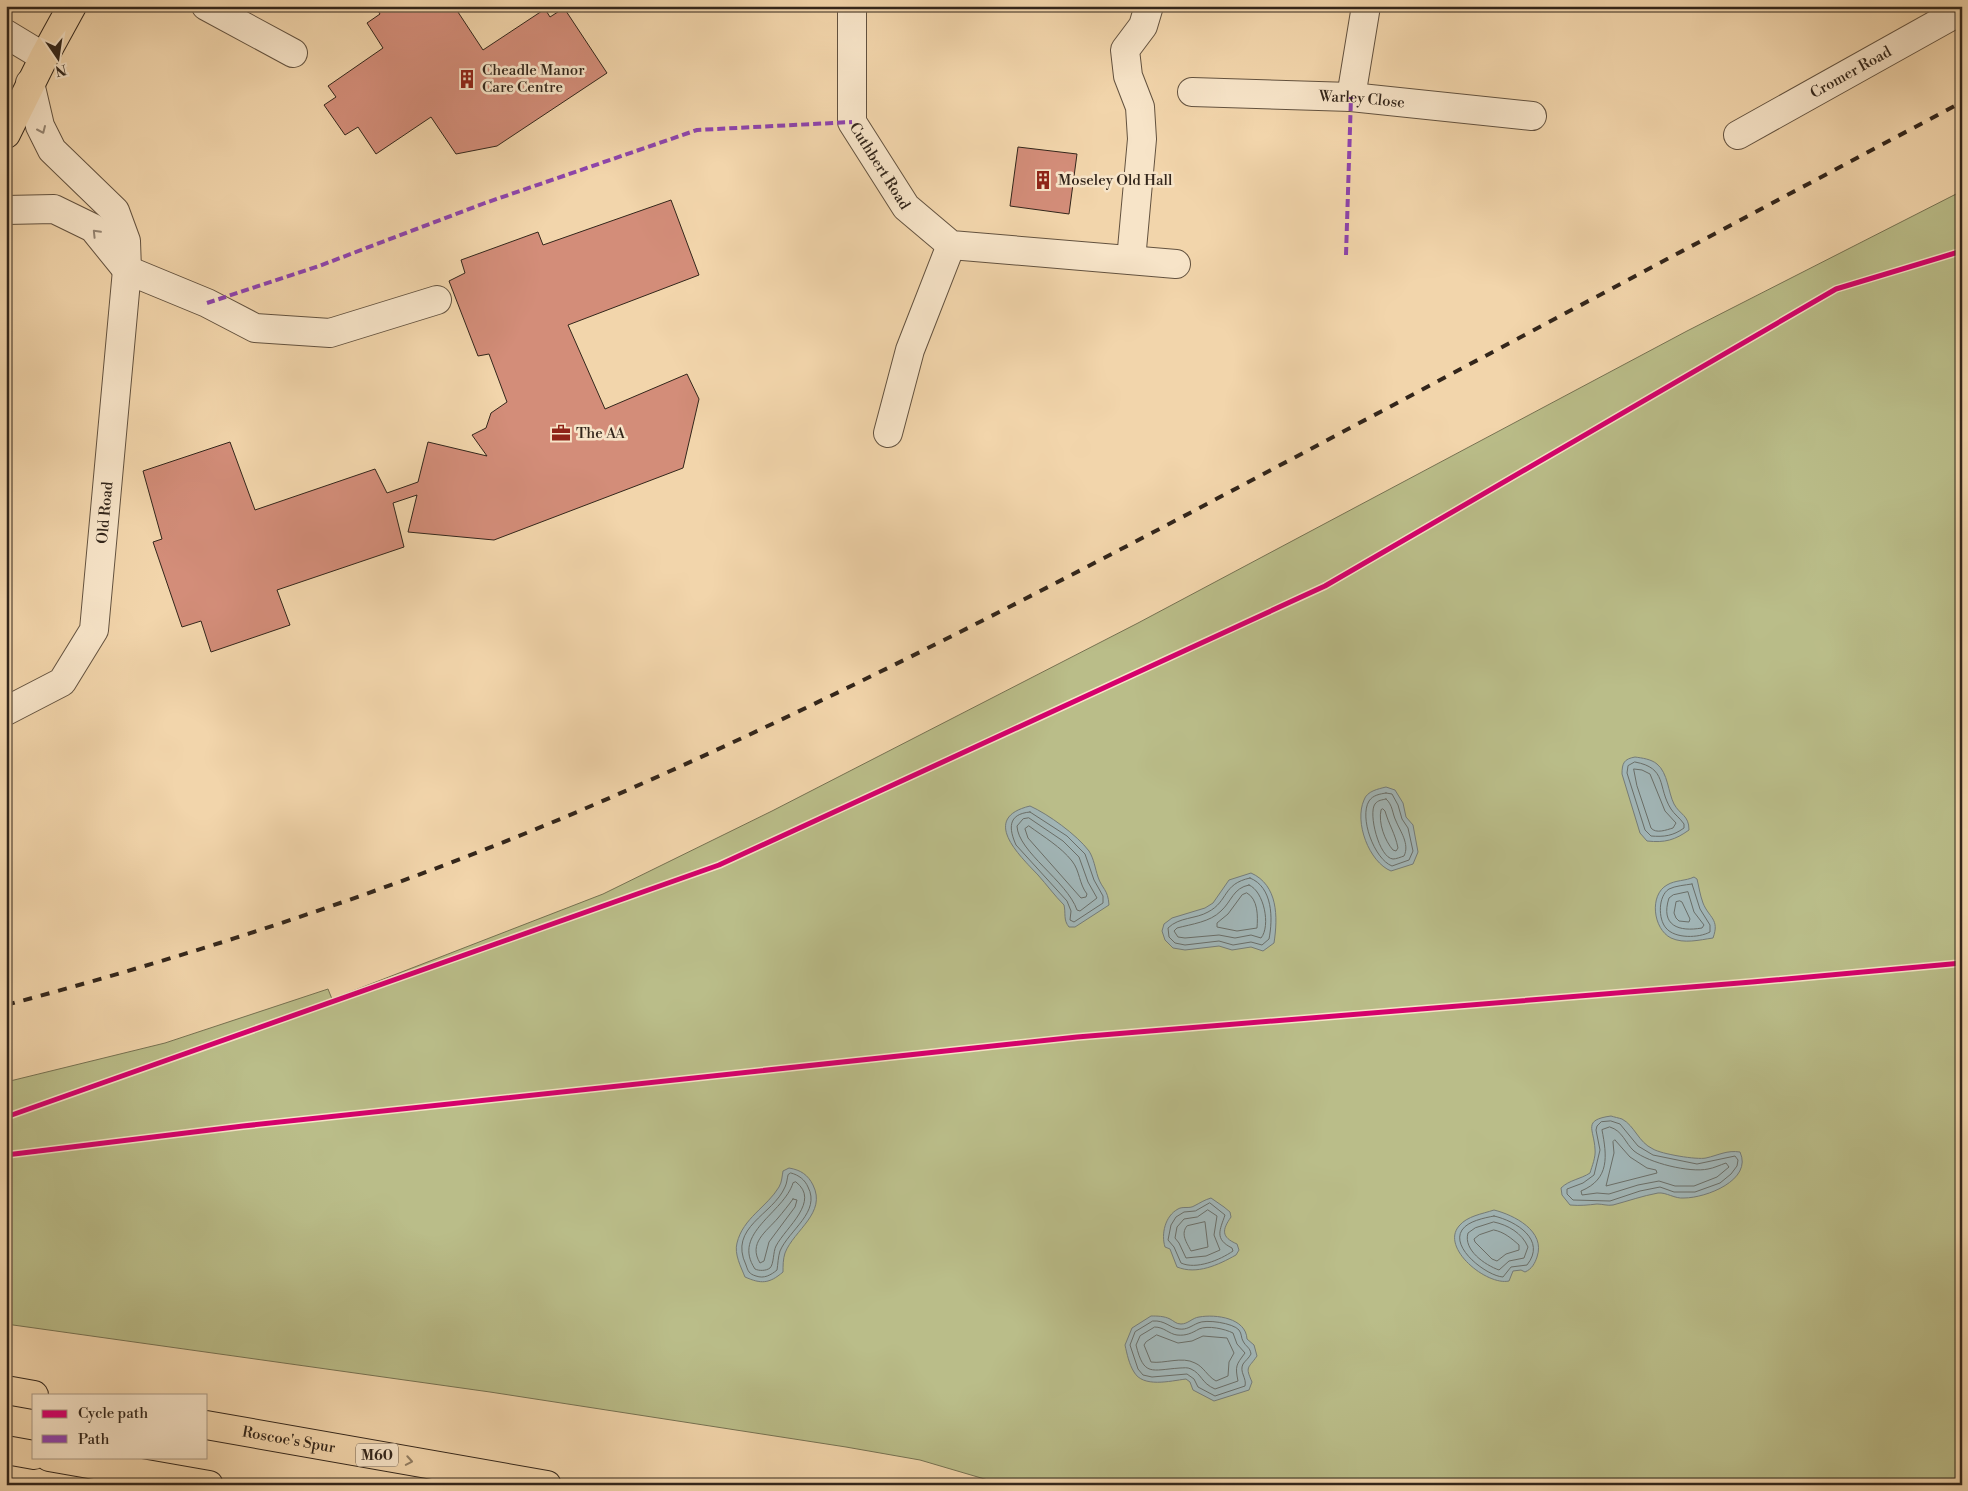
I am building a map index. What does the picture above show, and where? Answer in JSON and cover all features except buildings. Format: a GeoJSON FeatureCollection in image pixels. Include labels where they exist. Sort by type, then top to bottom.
{"type":"FeatureCollection","features":[{"type":"Feature","properties":{"kind":"main road"},"geometry":{"type":"LineString","coordinates":[[6,134],[30,83],[72,6]]}},
{"type":"Feature","properties":{"kind":"main road"},"geometry":{"type":"LineString","coordinates":[[6,1390],[32,1395]]}},
{"type":"Feature","properties":{"kind":"main road","name":"Roscoe's Spur"},"geometry":{"type":"LineString","coordinates":[[208,1425],[548,1485]]}},
{"type":"Feature","properties":{"kind":"main road"},"geometry":{"type":"LineString","coordinates":[[6,1450],[32,1454]]}},
{"type":"Feature","properties":{"kind":"main road"},"geometry":{"type":"LineString","coordinates":[[55,1458],[209,1485]]}},
{"type":"Feature","properties":{"kind":"street"},"geometry":{"type":"LineString","coordinates":[[206,6],[241,14],[293,52]]}},
{"type":"Feature","properties":{"kind":"street","name":"Cuthbert Road"},"geometry":{"type":"LineString","coordinates":[[852,6],[852,122],[906,207],[951,245]]}},
{"type":"Feature","properties":{"kind":"street"},"geometry":{"type":"LineString","coordinates":[[1131,260],[1142,139],[1140,107],[1128,76],[1125,50],[1143,26],[1149,6]]}},
{"type":"Feature","properties":{"kind":"street"},"geometry":{"type":"LineString","coordinates":[[1351,97],[1366,6]]}},
{"type":"Feature","properties":{"kind":"street","name":"Cromer Road"},"geometry":{"type":"LineString","coordinates":[[1738,135],[1962,10]]}},
{"type":"Feature","properties":{"kind":"street"},"geometry":{"type":"LineString","coordinates":[[6,34],[44,56]]}},
{"type":"Feature","properties":{"kind":"street","name":"Old Road"},"geometry":{"type":"LineString","coordinates":[[6,711],[62,682],[94,630],[127,270],[126,241],[115,212],[52,150],[40,126],[30,83]]}},
{"type":"Feature","properties":{"kind":"street","name":"Warley Close"},"geometry":{"type":"LineString","coordinates":[[1192,92],[1351,97],[1532,116]]}},
{"type":"Feature","properties":{"kind":"street"},"geometry":{"type":"LineString","coordinates":[[6,210],[54,209],[93,228],[127,270],[207,303],[255,328],[330,333],[437,300]]}},
{"type":"Feature","properties":{"kind":"street"},"geometry":{"type":"LineString","coordinates":[[888,433],[910,350],[951,245],[1176,264]]}},
{"type":"Feature","properties":{"kind":"green space"},"geometry":{"type":"Polygon","coordinates":[[[1962,191],[1962,1485],[1005,1485],[920,1460],[846,1447],[490,1392],[6,1324],[6,1082],[165,1043],[328,989],[332,999],[603,894],[772,811],[1138,623],[1687,331],[1962,191]]]}},
{"type":"Feature","properties":{"kind":"water"},"geometry":{"type":"Polygon","coordinates":[[[1635,757],[1652,761],[1661,768],[1666,777],[1674,804],[1688,821],[1689,830],[1674,838],[1659,842],[1647,841],[1640,833],[1622,774],[1624,762],[1635,757]]]}},
{"type":"Feature","properties":{"kind":"water"},"geometry":{"type":"Polygon","coordinates":[[[1386,787],[1395,790],[1403,803],[1406,817],[1413,825],[1418,852],[1413,864],[1391,871],[1376,859],[1370,850],[1362,830],[1361,819],[1361,809],[1365,797],[1373,791],[1386,787]]]}},
{"type":"Feature","properties":{"kind":"water"},"geometry":{"type":"Polygon","coordinates":[[[1030,806],[1062,826],[1084,845],[1091,854],[1100,881],[1106,892],[1109,905],[1075,927],[1069,927],[1065,919],[1064,905],[1014,848],[1008,838],[1007,819],[1015,812],[1030,806]]]}},
{"type":"Feature","properties":{"kind":"water"},"geometry":{"type":"Polygon","coordinates":[[[1251,873],[1267,885],[1274,903],[1276,923],[1274,943],[1263,951],[1251,947],[1232,950],[1219,946],[1185,950],[1173,948],[1165,940],[1162,931],[1164,924],[1172,918],[1205,908],[1213,903],[1229,880],[1251,873]]]}},
{"type":"Feature","properties":{"kind":"water"},"geometry":{"type":"Polygon","coordinates":[[[1694,877],[1697,879],[1705,908],[1713,919],[1715,932],[1713,938],[1692,941],[1676,940],[1665,934],[1657,920],[1656,904],[1658,896],[1667,885],[1694,877]]]}},
{"type":"Feature","properties":{"kind":"water"},"geometry":{"type":"Polygon","coordinates":[[[1611,1116],[1622,1119],[1648,1146],[1663,1153],[1706,1158],[1727,1152],[1740,1152],[1742,1162],[1740,1171],[1734,1179],[1725,1185],[1704,1195],[1681,1198],[1658,1193],[1613,1205],[1570,1205],[1562,1195],[1561,1188],[1590,1173],[1595,1152],[1592,1131],[1593,1123],[1596,1120],[1611,1116]]]}},
{"type":"Feature","properties":{"kind":"water"},"geometry":{"type":"Polygon","coordinates":[[[789,1168],[801,1172],[809,1178],[816,1195],[816,1204],[808,1221],[785,1253],[783,1272],[769,1281],[760,1282],[745,1277],[736,1252],[737,1243],[744,1227],[774,1194],[780,1185],[783,1171],[789,1168]]]}},
{"type":"Feature","properties":{"kind":"water"},"geometry":{"type":"Polygon","coordinates":[[[1211,1198],[1230,1212],[1231,1217],[1226,1226],[1225,1233],[1228,1239],[1237,1244],[1239,1250],[1236,1255],[1207,1268],[1192,1270],[1177,1267],[1170,1249],[1165,1247],[1164,1231],[1167,1221],[1178,1209],[1192,1207],[1211,1198]]]}},
{"type":"Feature","properties":{"kind":"water"},"geometry":{"type":"Polygon","coordinates":[[[1494,1210],[1519,1220],[1533,1232],[1539,1248],[1533,1266],[1525,1272],[1521,1270],[1513,1271],[1509,1281],[1489,1278],[1479,1272],[1469,1264],[1456,1245],[1455,1235],[1462,1223],[1475,1216],[1494,1210]]]}},
{"type":"Feature","properties":{"kind":"water"},"geometry":{"type":"Polygon","coordinates":[[[1151,1316],[1165,1317],[1181,1324],[1206,1316],[1221,1317],[1236,1322],[1245,1332],[1247,1339],[1254,1345],[1257,1356],[1248,1368],[1252,1382],[1249,1390],[1214,1401],[1193,1390],[1190,1382],[1186,1379],[1150,1382],[1138,1377],[1128,1359],[1125,1345],[1132,1328],[1151,1316]]]}},
{"type":"Feature","properties":{"kind":"railway"},"geometry":{"type":"LineString","coordinates":[[6,1005],[155,963],[375,891],[520,836],[684,765],[777,722],[1050,586],[1962,102]]}},
{"type":"Feature","properties":{"kind":"marked path"},"geometry":{"type":"LineString","coordinates":[[1346,255],[1351,97]]}},
{"type":"Feature","properties":{"kind":"marked path"},"geometry":{"type":"LineString","coordinates":[[207,303],[319,266],[485,203],[697,130],[852,122]]}},
{"type":"Feature","properties":{"kind":"cycle path"},"geometry":{"type":"LineString","coordinates":[[6,1117],[719,865],[1325,586],[1836,289],[1962,251]]}},
{"type":"Feature","properties":{"kind":"cycle path"},"geometry":{"type":"LineString","coordinates":[[6,1155],[243,1126],[1077,1037],[1962,963]]}},
{"type":"Feature","properties":{"kind":"place","name":"Cheadle Manor Care Centre"},"geometry":{"type":"Point","coordinates":[467,79]}},
{"type":"Feature","properties":{"kind":"place","name":"Moseley Old Hall"},"geometry":{"type":"Point","coordinates":[1043,180]}},
{"type":"Feature","properties":{"kind":"place","name":"The AA"},"geometry":{"type":"Point","coordinates":[561,433]}}]}
